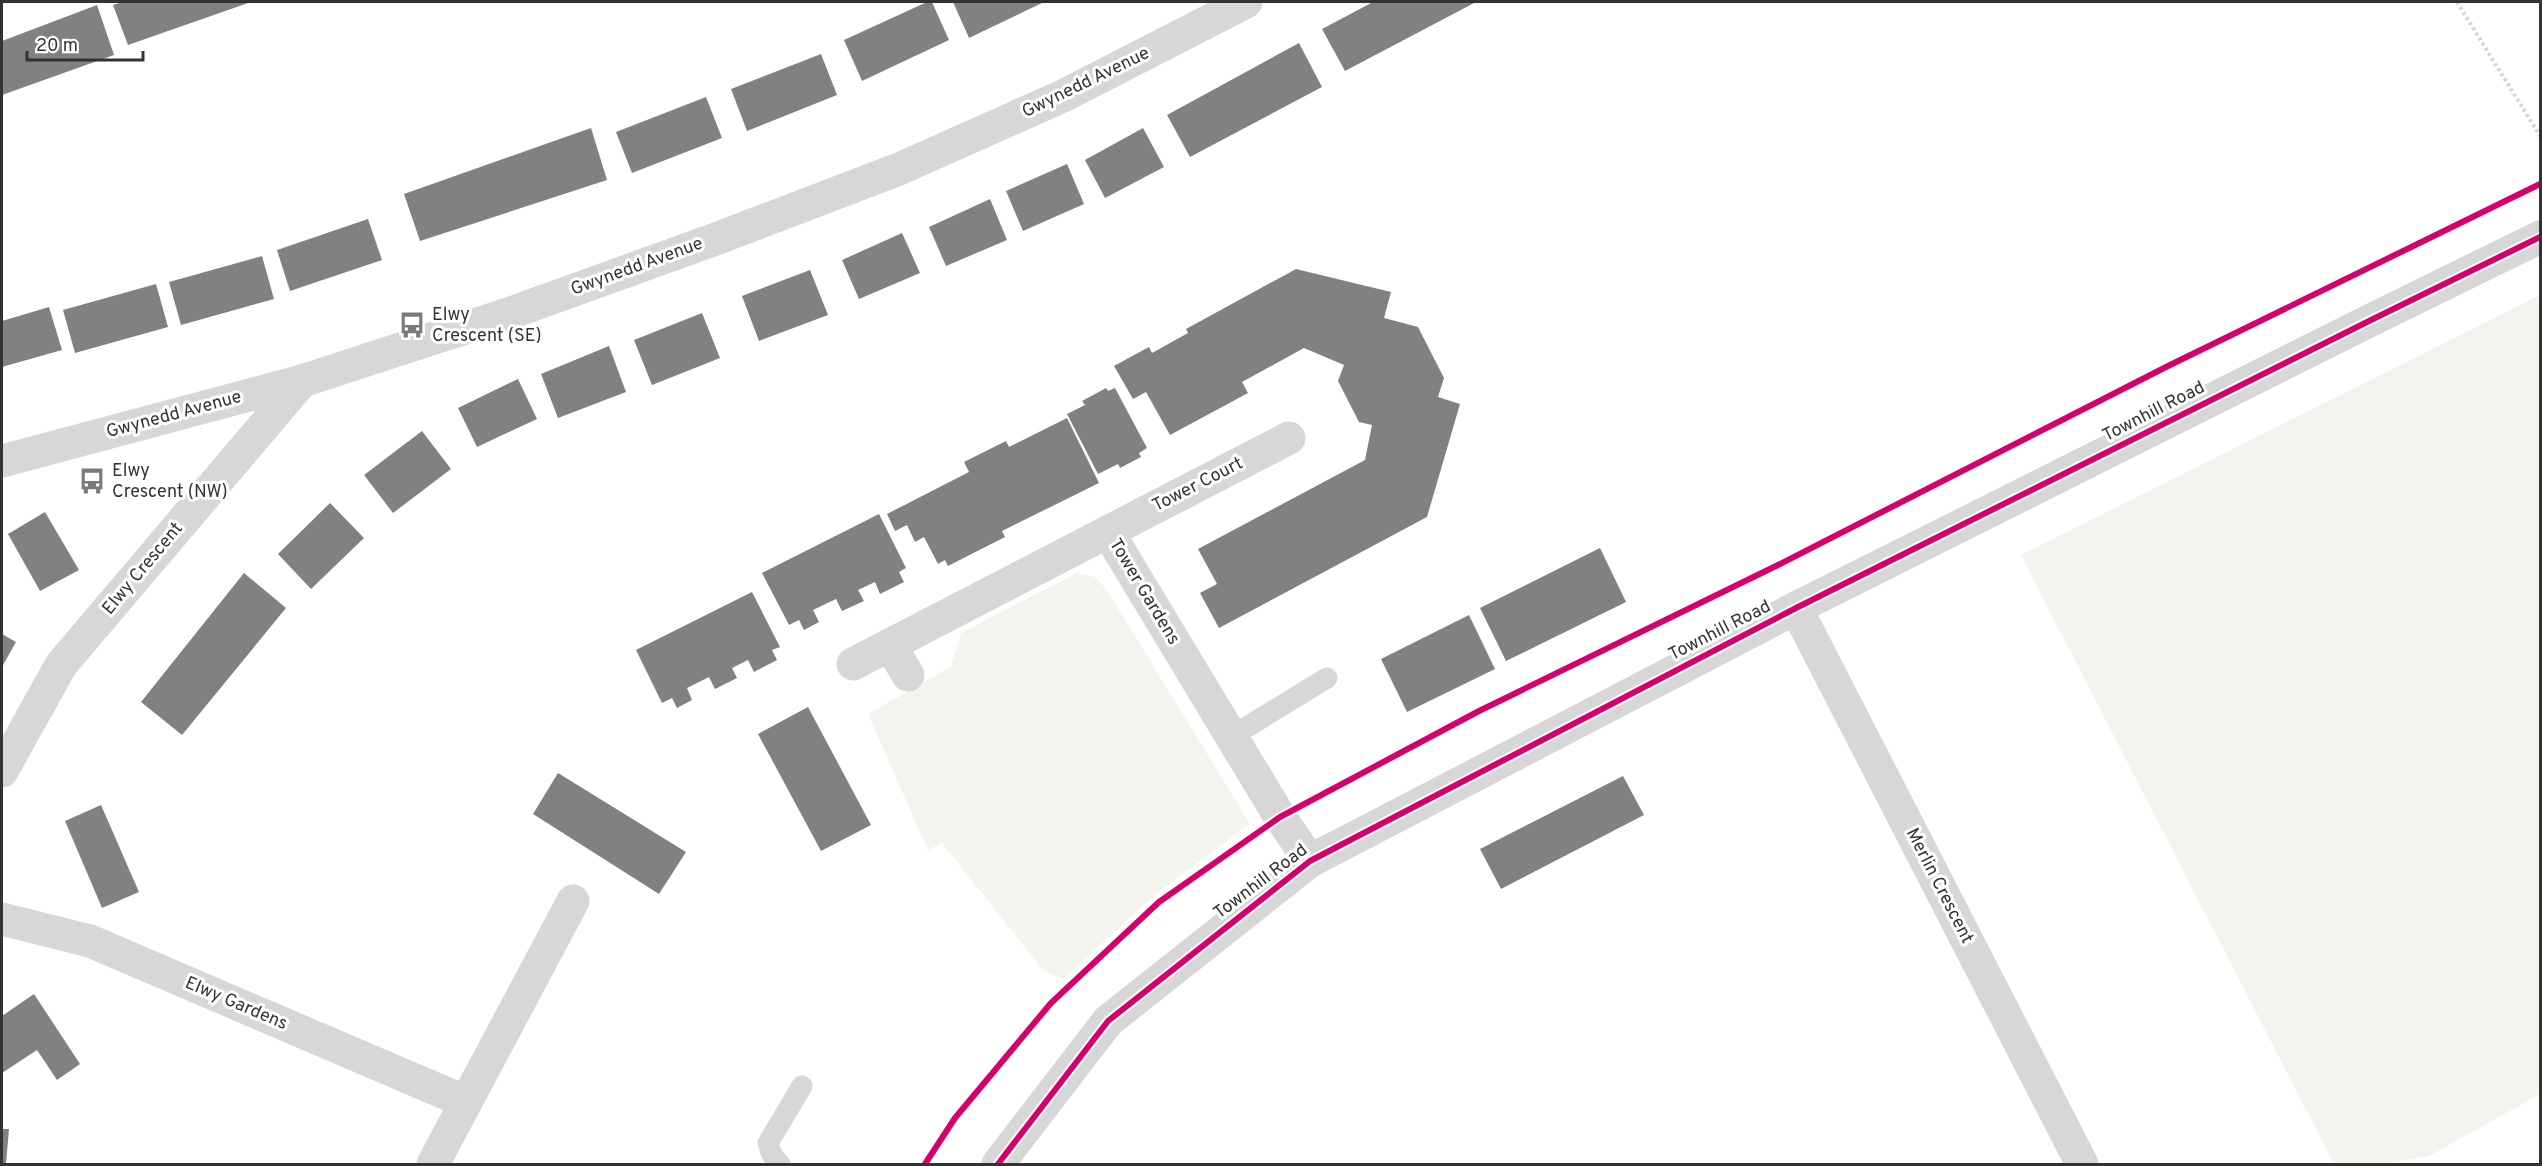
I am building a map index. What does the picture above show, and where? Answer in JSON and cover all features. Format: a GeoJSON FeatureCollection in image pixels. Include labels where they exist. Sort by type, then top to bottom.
{"type":"FeatureCollection","features":[{"type":"Feature","properties":{"kind":"street","name":"Gwynedd Avenue"},"geometry":{"type":"LineString","coordinates":[[2,461],[302,381],[505,315],[713,240],[899,169],[1063,96],[1246,2]]}},
{"type":"Feature","properties":{"kind":"street","name":"Townhill Road"},"geometry":{"type":"LineString","coordinates":[[998,1164],[1108,1020],[1310,861],[1796,608],[2541,237]]}},
{"type":"Feature","properties":{"kind":"street","name":"Elwy Crescent"},"geometry":{"type":"LineString","coordinates":[[2,771],[61,665],[302,381]]}},
{"type":"Feature","properties":{"kind":"street","name":"Tower Court"},"geometry":{"type":"LineString","coordinates":[[1108,532],[1289,438]]}},
{"type":"Feature","properties":{"kind":"street","name":"Tower Gardens"},"geometry":{"type":"LineString","coordinates":[[853,664],[1108,532],[1280,817],[1310,861]]}},
{"type":"Feature","properties":{"kind":"street","name":"Merlin Crescent"},"geometry":{"type":"LineString","coordinates":[[1796,608],[2082,1164]]}},
{"type":"Feature","properties":{"kind":"street"},"geometry":{"type":"LineString","coordinates":[[890,645],[908,675]]}},
{"type":"Feature","properties":{"kind":"street"},"geometry":{"type":"LineString","coordinates":[[433,1164],[573,901]]}},
{"type":"Feature","properties":{"kind":"street","name":"Elwy Gardens"},"geometry":{"type":"LineString","coordinates":[[2,919],[90,941],[466,1102]]}},
{"type":"Feature","properties":{"kind":"lane"},"geometry":{"type":"LineString","coordinates":[[1232,736],[1328,678]]}},
{"type":"Feature","properties":{"kind":"lane"},"geometry":{"type":"LineString","coordinates":[[780,1164],[772,1155],[768,1143],[802,1086]]}},
{"type":"Feature","properties":{"kind":"path"},"geometry":{"type":"LineString","coordinates":[[2457,2],[2541,136]]}},
{"type":"Feature","properties":{"kind":"shaded area"},"geometry":{"type":"Polygon","coordinates":[[[2540,295],[2540,1094],[2429,1156],[2379,1164],[2334,1164],[2021,555],[2540,295]]]}},
{"type":"Feature","properties":{"kind":"shaded area"},"geometry":{"type":"Polygon","coordinates":[[[1077,573],[1095,577],[1106,589],[1250,824],[1155,895],[1063,979],[1044,971],[942,843],[928,850],[868,714],[951,667],[961,633],[1077,573]]]}},
{"type":"Feature","properties":{"kind":"building"},"geometry":{"type":"Polygon","coordinates":[[[122,2],[251,2],[128,45],[113,5],[122,2]]]}},
{"type":"Feature","properties":{"kind":"building"},"geometry":{"type":"Polygon","coordinates":[[[927,2],[932,2],[949,40],[862,81],[844,40],[927,2]]]}},
{"type":"Feature","properties":{"kind":"building"},"geometry":{"type":"Polygon","coordinates":[[[953,2],[1044,2],[969,38],[953,2]]]}},
{"type":"Feature","properties":{"kind":"building"},"geometry":{"type":"Polygon","coordinates":[[[1373,2],[1476,2],[1345,71],[1322,29],[1373,2]]]}},
{"type":"Feature","properties":{"kind":"building"},"geometry":{"type":"Polygon","coordinates":[[[97,5],[114,55],[2,95],[2,41],[97,5]]]}},
{"type":"Feature","properties":{"kind":"building"},"geometry":{"type":"Polygon","coordinates":[[[1299,43],[1322,87],[1190,157],[1167,115],[1299,43]]]}},
{"type":"Feature","properties":{"kind":"building"},"geometry":{"type":"Polygon","coordinates":[[[821,54],[837,95],[747,131],[731,89],[821,54]]]}},
{"type":"Feature","properties":{"kind":"building"},"geometry":{"type":"Polygon","coordinates":[[[706,97],[722,138],[632,173],[616,132],[706,97]]]}},
{"type":"Feature","properties":{"kind":"building"},"geometry":{"type":"Polygon","coordinates":[[[591,128],[607,180],[420,241],[404,194],[591,128]]]}},
{"type":"Feature","properties":{"kind":"building"},"geometry":{"type":"Polygon","coordinates":[[[1143,128],[1164,167],[1105,198],[1085,160],[1143,128]]]}},
{"type":"Feature","properties":{"kind":"building"},"geometry":{"type":"Polygon","coordinates":[[[1067,164],[1084,204],[1023,231],[1006,191],[1067,164]]]}},
{"type":"Feature","properties":{"kind":"building"},"geometry":{"type":"Polygon","coordinates":[[[990,199],[1007,240],[946,266],[929,227],[990,199]]]}},
{"type":"Feature","properties":{"kind":"building"},"geometry":{"type":"Polygon","coordinates":[[[368,219],[382,260],[290,291],[277,250],[368,219]]]}},
{"type":"Feature","properties":{"kind":"building"},"geometry":{"type":"Polygon","coordinates":[[[902,233],[920,273],[859,299],[842,260],[902,233]]]}},
{"type":"Feature","properties":{"kind":"building"},"geometry":{"type":"Polygon","coordinates":[[[262,256],[274,299],[181,325],[169,282],[262,256]]]}},
{"type":"Feature","properties":{"kind":"building"},"geometry":{"type":"Polygon","coordinates":[[[1296,269],[1391,292],[1384,318],[1418,327],[1444,378],[1438,397],[1460,404],[1427,517],[1219,628],[1200,593],[1217,584],[1198,549],[1365,460],[1372,425],[1359,422],[1338,381],[1344,365],[1304,348],[1242,382],[1248,393],[1170,435],[1146,392],[1133,399],[1114,366],[1149,347],[1152,353],[1188,333],[1186,329],[1296,269]]]}},
{"type":"Feature","properties":{"kind":"building"},"geometry":{"type":"Polygon","coordinates":[[[810,270],[828,315],[759,341],[742,296],[810,270]]]}},
{"type":"Feature","properties":{"kind":"building"},"geometry":{"type":"Polygon","coordinates":[[[156,284],[168,327],[75,353],[63,310],[156,284]]]}},
{"type":"Feature","properties":{"kind":"building"},"geometry":{"type":"Polygon","coordinates":[[[49,307],[62,350],[2,367],[2,321],[49,307]]]}},
{"type":"Feature","properties":{"kind":"building"},"geometry":{"type":"Polygon","coordinates":[[[702,313],[720,358],[652,385],[634,340],[702,313]]]}},
{"type":"Feature","properties":{"kind":"building"},"geometry":{"type":"Polygon","coordinates":[[[609,346],[626,392],[558,418],[541,374],[609,346]]]}},
{"type":"Feature","properties":{"kind":"building"},"geometry":{"type":"Polygon","coordinates":[[[518,379],[537,419],[477,447],[458,408],[518,379]]]}},
{"type":"Feature","properties":{"kind":"building"},"geometry":{"type":"Polygon","coordinates":[[[1106,388],[1108,391],[1115,388],[1147,448],[1139,453],[1141,457],[1120,468],[1118,464],[1098,474],[1067,414],[1085,405],[1082,401],[1106,388]]]}},
{"type":"Feature","properties":{"kind":"building"},"geometry":{"type":"Polygon","coordinates":[[[1067,418],[1099,483],[1002,531],[1005,537],[948,566],[945,560],[938,564],[924,537],[915,542],[907,525],[895,531],[887,514],[969,472],[964,462],[1006,441],[1009,447],[1067,418]]]}},
{"type":"Feature","properties":{"kind":"building"},"geometry":{"type":"Polygon","coordinates":[[[422,431],[451,469],[393,513],[364,475],[422,431]]]}},
{"type":"Feature","properties":{"kind":"building"},"geometry":{"type":"Polygon","coordinates":[[[330,503],[364,538],[311,589],[278,554],[330,503]]]}},
{"type":"Feature","properties":{"kind":"building"},"geometry":{"type":"Polygon","coordinates":[[[45,512],[79,570],[40,591],[8,534],[45,512]]]}},
{"type":"Feature","properties":{"kind":"building"},"geometry":{"type":"Polygon","coordinates":[[[879,514],[906,568],[899,572],[904,582],[880,594],[875,582],[858,590],[864,601],[842,611],[836,599],[813,610],[819,622],[804,630],[799,620],[789,625],[762,573],[879,514]]]}},
{"type":"Feature","properties":{"kind":"building"},"geometry":{"type":"Polygon","coordinates":[[[1600,548],[1626,602],[1506,661],[1480,608],[1600,548]]]}},
{"type":"Feature","properties":{"kind":"building"},"geometry":{"type":"Polygon","coordinates":[[[244,573],[286,608],[182,735],[141,702],[244,573]]]}},
{"type":"Feature","properties":{"kind":"building"},"geometry":{"type":"Polygon","coordinates":[[[752,592],[780,647],[772,650],[777,660],[754,672],[748,660],[732,668],[737,678],[715,689],[709,677],[687,688],[692,700],[677,708],[672,698],[662,703],[636,650],[752,592]]]}},
{"type":"Feature","properties":{"kind":"building"},"geometry":{"type":"Polygon","coordinates":[[[1469,615],[1495,669],[1407,712],[1381,659],[1469,615]]]}},
{"type":"Feature","properties":{"kind":"building"},"geometry":{"type":"Polygon","coordinates":[[[2,634],[16,642],[2,667],[2,634]]]}},
{"type":"Feature","properties":{"kind":"building"},"geometry":{"type":"Polygon","coordinates":[[[808,707],[871,825],[821,851],[758,734],[808,707]]]}},
{"type":"Feature","properties":{"kind":"building"},"geometry":{"type":"Polygon","coordinates":[[[558,773],[686,852],[659,894],[533,814],[558,773]]]}},
{"type":"Feature","properties":{"kind":"building"},"geometry":{"type":"Polygon","coordinates":[[[1623,776],[1644,815],[1501,889],[1480,849],[1623,776]]]}},
{"type":"Feature","properties":{"kind":"building"},"geometry":{"type":"Polygon","coordinates":[[[101,805],[139,892],[102,908],[65,821],[101,805]]]}},
{"type":"Feature","properties":{"kind":"building"},"geometry":{"type":"Polygon","coordinates":[[[34,994],[80,1064],[57,1080],[37,1050],[2,1073],[2,1016],[34,994]]]}},
{"type":"Feature","properties":{"kind":"building"},"geometry":{"type":"Polygon","coordinates":[[[2,1129],[9,1129],[6,1164],[2,1164],[2,1129]]]}},
{"type":"Feature","properties":{"kind":"cycle path"},"geometry":{"type":"LineString","coordinates":[[925,1164],[955,1118],[1051,1003],[1159,902],[1280,817],[1479,711],[1778,565],[2168,366],[2540,184]]}},
{"type":"Feature","properties":{"kind":"cycle path"},"geometry":{"type":"LineString","coordinates":[[998,1164],[1108,1021],[1310,861],[1796,608],[2540,237]]}},
{"type":"Feature","properties":{"kind":"place","name":"Elwy Crescent (SE)"},"geometry":{"type":"Point","coordinates":[412,325]}},
{"type":"Feature","properties":{"kind":"place","name":"Elwy Crescent (NW)"},"geometry":{"type":"Point","coordinates":[92,481]}}]}
